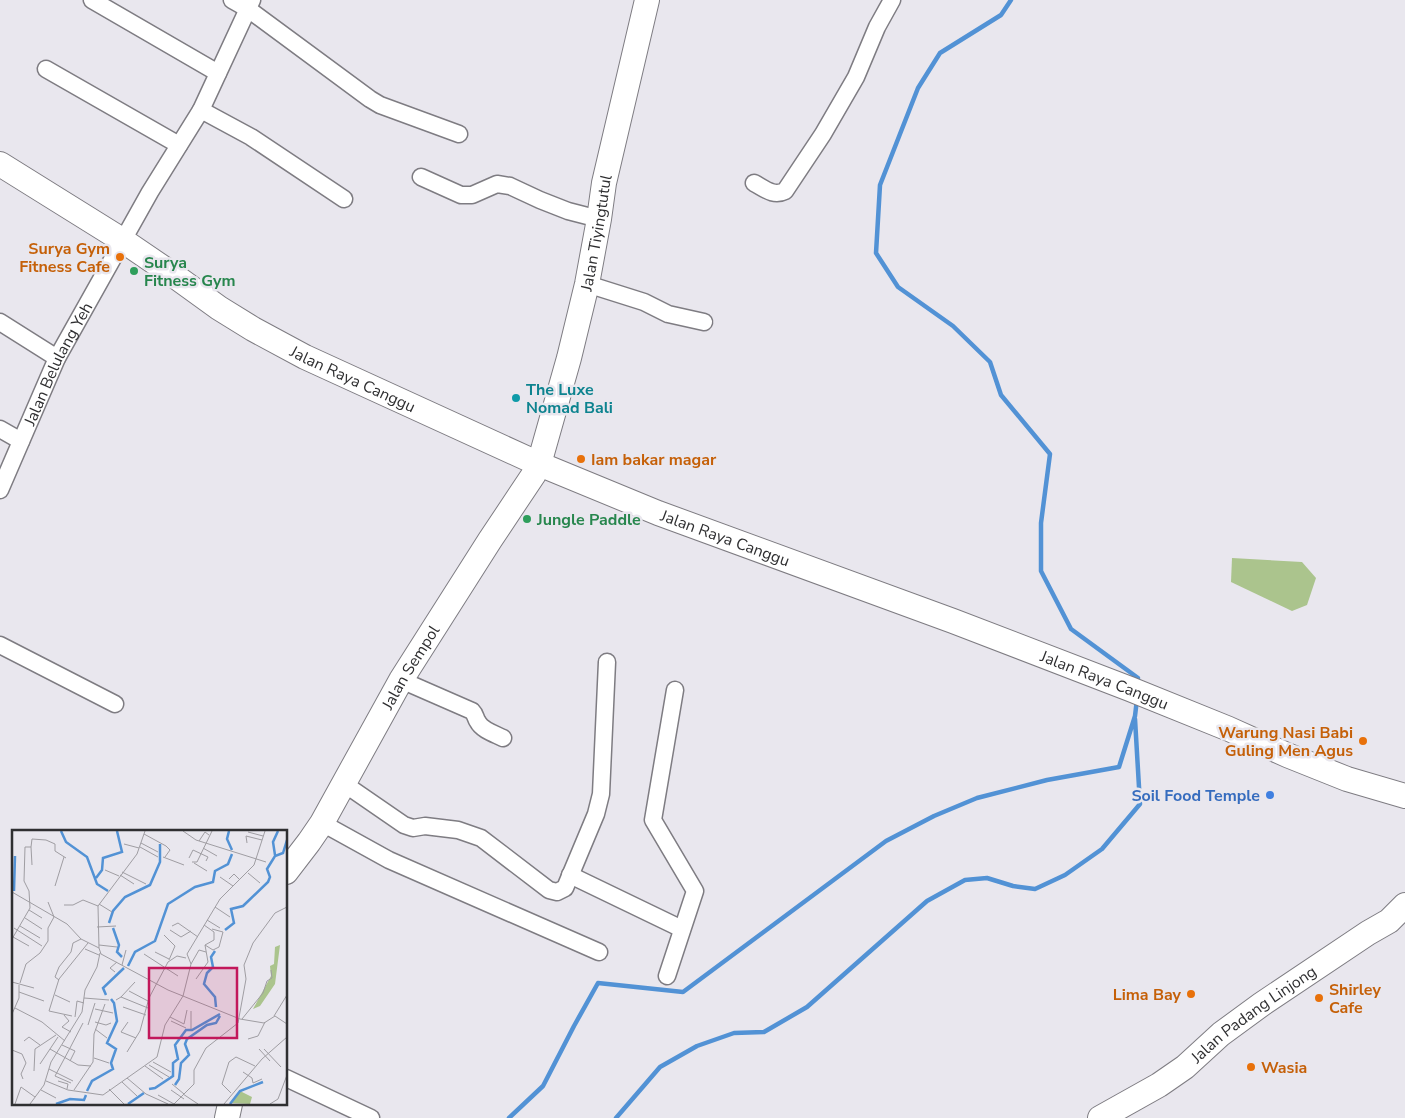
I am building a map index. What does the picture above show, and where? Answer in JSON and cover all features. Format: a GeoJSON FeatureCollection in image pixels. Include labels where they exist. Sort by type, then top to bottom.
{"type":"FeatureCollection","features":[{"type":"Feature","properties":{"kind":"main road","name":"Jalan Tiyingtutul"},"geometry":{"type":"LineString","coordinates":[[539,464],[569,358],[587,284],[604,183],[647,0]]}},
{"type":"Feature","properties":{"kind":"main road","name":"Jalan Raya Canggu"},"geometry":{"type":"LineString","coordinates":[[0,164],[122,240],[218,308],[253,330],[305,358],[488,439],[539,464],[667,516],[953,621],[1164,703],[1347,779],[1405,796]]}},
{"type":"Feature","properties":{"kind":"main road","name":"Jalan Sempol"},"geometry":{"type":"LineString","coordinates":[[288,869],[322,823],[401,680],[539,464]]}},
{"type":"Feature","properties":{"kind":"main road","name":"Jalan Padang Linjong"},"geometry":{"type":"LineString","coordinates":[[1100,1118],[1159,1085],[1185,1067],[1221,1034],[1262,1004],[1389,921],[1405,905]]}},
{"type":"Feature","properties":{"kind":"street"},"geometry":{"type":"LineString","coordinates":[[92,0],[218,73]]}},
{"type":"Feature","properties":{"kind":"street"},"geometry":{"type":"LineString","coordinates":[[232,0],[250,4],[380,105],[460,134]]}},
{"type":"Feature","properties":{"kind":"street"},"geometry":{"type":"LineString","coordinates":[[754,183],[773,193],[785,191],[856,77],[877,27],[892,0]]}},
{"type":"Feature","properties":{"kind":"street","name":"Jalan Belulang Yeh"},"geometry":{"type":"LineString","coordinates":[[1,485],[57,358],[122,240],[200,110],[250,4]]}},
{"type":"Feature","properties":{"kind":"street"},"geometry":{"type":"LineString","coordinates":[[46,69],[179,145]]}},
{"type":"Feature","properties":{"kind":"street"},"geometry":{"type":"LineString","coordinates":[[200,110],[251,137],[344,199]]}},
{"type":"Feature","properties":{"kind":"street"},"geometry":{"type":"LineString","coordinates":[[421,177],[461,195],[472,195],[497,184],[510,186],[568,211],[599,219]]}},
{"type":"Feature","properties":{"kind":"street"},"geometry":{"type":"LineString","coordinates":[[587,284],[644,302],[668,314],[704,322]]}},
{"type":"Feature","properties":{"kind":"street"},"geometry":{"type":"LineString","coordinates":[[0,322],[57,358]]}},
{"type":"Feature","properties":{"kind":"street"},"geometry":{"type":"LineString","coordinates":[[0,429],[21,441]]}},
{"type":"Feature","properties":{"kind":"street"},"geometry":{"type":"LineString","coordinates":[[0,645],[115,704]]}},
{"type":"Feature","properties":{"kind":"street"},"geometry":{"type":"LineString","coordinates":[[343,784],[404,826],[413,828],[425,826],[458,830],[481,838],[549,890],[557,892],[565,888],[596,814],[601,794],[607,662]]}},
{"type":"Feature","properties":{"kind":"street"},"geometry":{"type":"LineString","coordinates":[[401,680],[472,711],[476,715],[478,723],[502,738]]}},
{"type":"Feature","properties":{"kind":"street"},"geometry":{"type":"LineString","coordinates":[[667,976],[695,891],[653,820],[675,690]]}},
{"type":"Feature","properties":{"kind":"street"},"geometry":{"type":"LineString","coordinates":[[322,823],[389,860],[599,952]]}},
{"type":"Feature","properties":{"kind":"street"},"geometry":{"type":"LineString","coordinates":[[570,875],[682,929]]}},
{"type":"Feature","properties":{"kind":"street"},"geometry":{"type":"LineString","coordinates":[[288,1079],[370,1118]]}},
{"type":"Feature","properties":{"kind":"green space"},"geometry":{"type":"Polygon","coordinates":[[[1232,558],[1302,562],[1316,578],[1307,605],[1292,611],[1231,582],[1232,558]]]}},
{"type":"Feature","properties":{"kind":"waterway"},"geometry":{"type":"LineString","coordinates":[[1011,0],[1001,15],[940,53],[918,88],[880,185],[876,253],[898,287],[953,326],[990,362],[1001,395],[1050,454],[1041,523],[1041,571],[1071,629],[1138,678],[1137,684]]}},
{"type":"Feature","properties":{"kind":"waterway"},"geometry":{"type":"LineString","coordinates":[[509,1118],[543,1086],[598,983],[683,992],[886,841],[934,816],[977,798],[1047,780],[1119,767],[1135,716],[1137,699]]}},
{"type":"Feature","properties":{"kind":"waterway"},"geometry":{"type":"LineString","coordinates":[[616,1118],[660,1067],[697,1046],[734,1033],[764,1032],[807,1007],[927,901],[965,880],[987,878],[1013,886],[1035,889],[1065,875],[1102,849],[1140,804],[1135,719]]}},
{"type":"Feature","properties":{"kind":"place","name":"Surya Gym Fitness Cafe"},"geometry":{"type":"Point","coordinates":[120,257]}},
{"type":"Feature","properties":{"kind":"place","name":"Surya Fitness Gym"},"geometry":{"type":"Point","coordinates":[134,271]}},
{"type":"Feature","properties":{"kind":"place","name":"The Luxe Nomad Bali"},"geometry":{"type":"Point","coordinates":[516,398]}},
{"type":"Feature","properties":{"kind":"place","name":"Iam bakar magar"},"geometry":{"type":"Point","coordinates":[581,459]}},
{"type":"Feature","properties":{"kind":"place","name":"Jungle Paddle"},"geometry":{"type":"Point","coordinates":[527,519]}},
{"type":"Feature","properties":{"kind":"place","name":"Warung Nasi Babi Guling Men Agus"},"geometry":{"type":"Point","coordinates":[1363,741]}},
{"type":"Feature","properties":{"kind":"place","name":"Soil Food Temple"},"geometry":{"type":"Point","coordinates":[1270,795]}},
{"type":"Feature","properties":{"kind":"place","name":"Lima Bay"},"geometry":{"type":"Point","coordinates":[1191,994]}},
{"type":"Feature","properties":{"kind":"place","name":"Shirley Cafe"},"geometry":{"type":"Point","coordinates":[1319,998]}},
{"type":"Feature","properties":{"kind":"place","name":"Wasia"},"geometry":{"type":"Point","coordinates":[1251,1067]}}]}
